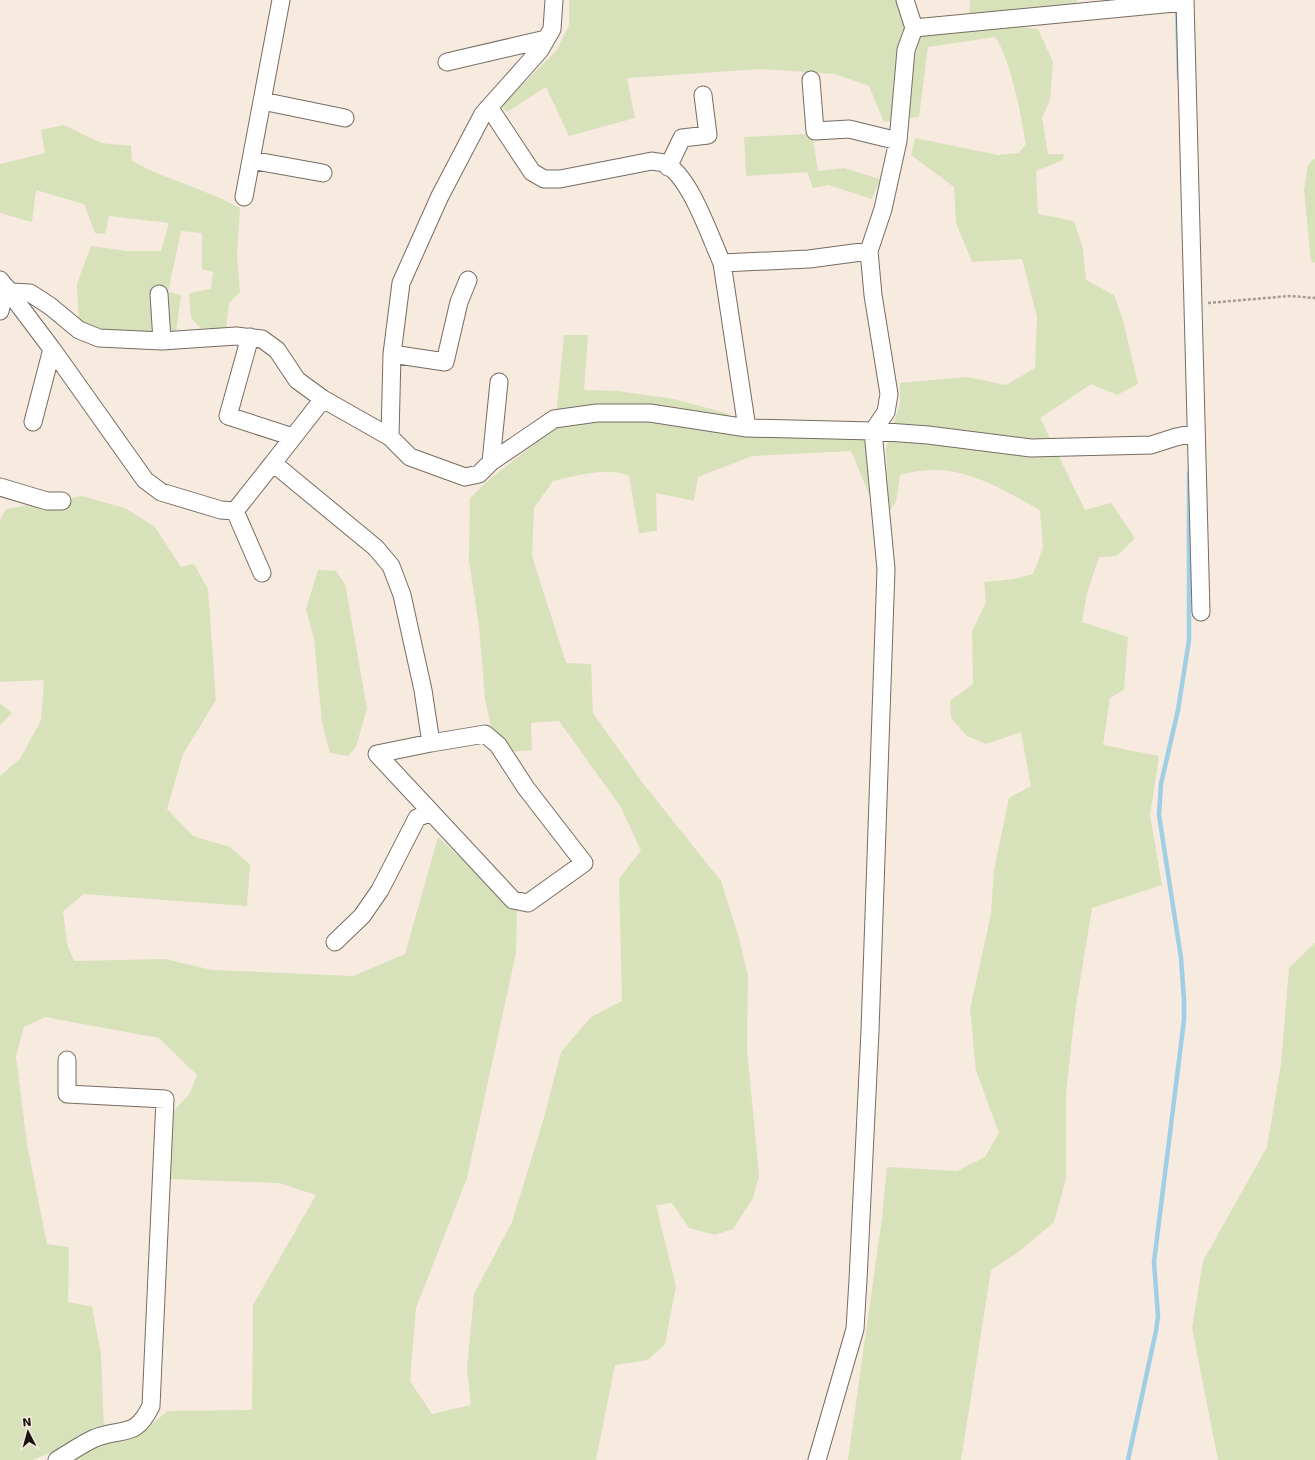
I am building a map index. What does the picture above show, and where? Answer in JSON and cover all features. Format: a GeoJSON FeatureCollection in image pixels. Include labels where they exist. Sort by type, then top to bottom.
{"type":"FeatureCollection","features":[{"type":"Feature","properties":{"kind":"street"},"geometry":{"type":"LineString","coordinates":[[244,197],[281,0]]}},
{"type":"Feature","properties":{"kind":"street"},"geometry":{"type":"LineString","coordinates":[[390,438],[392,354],[401,283],[440,196],[483,114],[540,50],[552,29],[554,0]]}},
{"type":"Feature","properties":{"kind":"street"},"geometry":{"type":"LineString","coordinates":[[817,1460],[854,1329],[858,1280],[870,1031],[886,569],[873,431],[886,412],[889,394],[869,251],[883,209],[898,141],[906,50],[914,28],[905,0]]}},
{"type":"Feature","properties":{"kind":"street"},"geometry":{"type":"LineString","coordinates":[[914,28],[1181,2],[1194,304],[1192,434],[1201,612]]}},
{"type":"Feature","properties":{"kind":"street"},"geometry":{"type":"LineString","coordinates":[[447,62],[546,39]]}},
{"type":"Feature","properties":{"kind":"street"},"geometry":{"type":"LineString","coordinates":[[811,80],[815,130],[849,129],[898,141]]}},
{"type":"Feature","properties":{"kind":"street"},"geometry":{"type":"LineString","coordinates":[[668,167],[682,138],[708,135],[703,94]]}},
{"type":"Feature","properties":{"kind":"street"},"geometry":{"type":"LineString","coordinates":[[262,101],[345,118]]}},
{"type":"Feature","properties":{"kind":"street"},"geometry":{"type":"LineString","coordinates":[[489,107],[532,172],[544,179],[560,179],[652,161],[664,163],[677,173],[688,188],[722,263],[747,428]]}},
{"type":"Feature","properties":{"kind":"street"},"geometry":{"type":"LineString","coordinates":[[251,160],[323,173]]}},
{"type":"Feature","properties":{"kind":"street"},"geometry":{"type":"LineString","coordinates":[[722,263],[809,259],[869,251]]}},
{"type":"Feature","properties":{"kind":"street"},"geometry":{"type":"LineString","coordinates":[[392,354],[445,362],[459,302],[468,280]]}},
{"type":"Feature","properties":{"kind":"street"},"geometry":{"type":"LineString","coordinates":[[6,286],[30,293],[50,306],[79,330],[99,338],[162,341],[236,336],[262,339],[277,350],[297,380],[323,399],[390,438],[410,457],[465,477],[479,474],[491,462],[554,419],[597,413],[650,413],[747,428],[873,431],[928,435],[1031,448],[1151,445],[1192,434]]}},
{"type":"Feature","properties":{"kind":"street"},"geometry":{"type":"LineString","coordinates":[[0,312],[6,286]]}},
{"type":"Feature","properties":{"kind":"street"},"geometry":{"type":"LineString","coordinates":[[6,286],[145,480],[161,492],[221,510],[235,510]]}},
{"type":"Feature","properties":{"kind":"street"},"geometry":{"type":"LineString","coordinates":[[159,294],[162,341]]}},
{"type":"Feature","properties":{"kind":"street"},"geometry":{"type":"LineString","coordinates":[[250,338],[228,416],[293,437]]}},
{"type":"Feature","properties":{"kind":"street"},"geometry":{"type":"LineString","coordinates":[[33,422],[52,349]]}},
{"type":"Feature","properties":{"kind":"street"},"geometry":{"type":"LineString","coordinates":[[491,462],[499,382]]}},
{"type":"Feature","properties":{"kind":"street"},"geometry":{"type":"LineString","coordinates":[[235,510],[323,399]]}},
{"type":"Feature","properties":{"kind":"street"},"geometry":{"type":"LineString","coordinates":[[273,462],[376,548],[391,566],[404,602],[423,690],[431,743]]}},
{"type":"Feature","properties":{"kind":"street"},"geometry":{"type":"LineString","coordinates":[[0,487],[47,501],[62,500]]}},
{"type":"Feature","properties":{"kind":"street"},"geometry":{"type":"LineString","coordinates":[[235,510],[262,573]]}},
{"type":"Feature","properties":{"kind":"street"},"geometry":{"type":"LineString","coordinates":[[485,734],[498,745],[526,788],[584,863],[528,903],[513,900],[377,754],[431,743],[485,734]]}},
{"type":"Feature","properties":{"kind":"street"},"geometry":{"type":"LineString","coordinates":[[335,942],[362,916],[380,890],[417,818],[431,812]]}},
{"type":"Feature","properties":{"kind":"street"},"geometry":{"type":"LineString","coordinates":[[57,1460],[95,1438],[134,1429],[144,1420],[150,1406],[166,1099],[67,1094],[67,1060]]}},
{"type":"Feature","properties":{"kind":"path"},"geometry":{"type":"LineString","coordinates":[[1194,304],[1290,296],[1315,298]]}},
{"type":"Feature","properties":{"kind":"green space"},"geometry":{"type":"Polygon","coordinates":[[[569,0],[898,0],[906,25],[1013,26],[1038,29],[1053,62],[1050,100],[1042,118],[1048,154],[1064,154],[1063,160],[1036,171],[1038,214],[1074,221],[1083,249],[1086,280],[1114,295],[1123,320],[1138,384],[1117,395],[1091,384],[1040,418],[1085,510],[1111,503],[1135,538],[1117,556],[1099,557],[1087,593],[1082,622],[1128,637],[1124,690],[1110,698],[1103,745],[1159,756],[1150,815],[1162,885],[1092,908],[1075,1012],[1066,1093],[1066,1179],[1054,1222],[1017,1253],[991,1270],[961,1460],[848,1460],[882,1218],[887,1167],[957,1171],[985,1157],[999,1133],[976,1071],[970,1009],[991,914],[994,870],[1009,798],[1031,786],[1021,732],[986,744],[967,736],[951,718],[950,701],[973,684],[972,632],[986,602],[984,582],[1014,579],[1033,574],[1043,548],[1040,510],[989,483],[956,472],[939,470],[920,471],[900,475],[896,502],[889,511],[886,448],[900,403],[900,383],[967,377],[1006,385],[1035,368],[1037,317],[1022,259],[972,262],[956,223],[954,187],[911,155],[915,138],[998,155],[1019,153],[1026,144],[1011,73],[1001,47],[995,37],[928,47],[919,117],[884,122],[869,86],[835,74],[762,69],[627,78],[635,118],[569,136],[546,87],[507,112],[501,106],[557,50],[569,25],[569,0]]]}},
{"type":"Feature","properties":{"kind":"green space"},"geometry":{"type":"Polygon","coordinates":[[[970,0],[1077,0],[1076,3],[969,16],[970,0]]]}},
{"type":"Feature","properties":{"kind":"green space"},"geometry":{"type":"Polygon","coordinates":[[[64,125],[101,143],[131,146],[132,161],[159,174],[227,201],[240,208],[237,255],[240,292],[229,303],[226,330],[204,332],[191,318],[189,293],[211,289],[213,272],[202,269],[202,233],[181,231],[168,292],[181,295],[176,333],[98,331],[79,322],[77,284],[91,246],[127,251],[161,251],[169,223],[109,216],[105,234],[95,233],[84,204],[36,190],[32,222],[0,213],[0,164],[45,153],[41,130],[64,125]]]}},
{"type":"Feature","properties":{"kind":"green space"},"geometry":{"type":"Polygon","coordinates":[[[807,134],[813,139],[818,171],[844,168],[880,179],[872,199],[828,185],[813,188],[807,172],[746,176],[744,137],[807,134]]]}},
{"type":"Feature","properties":{"kind":"green space"},"geometry":{"type":"Polygon","coordinates":[[[1315,158],[1315,263],[1311,261],[1304,190],[1308,165],[1315,158]]]}},
{"type":"Feature","properties":{"kind":"green space"},"geometry":{"type":"Polygon","coordinates":[[[564,335],[588,335],[584,390],[618,391],[674,399],[729,414],[742,434],[868,438],[873,504],[851,451],[752,456],[698,477],[694,501],[656,493],[657,531],[639,533],[629,476],[620,473],[591,473],[553,481],[534,508],[532,556],[566,663],[591,664],[593,713],[642,782],[721,881],[739,938],[748,976],[747,1048],[759,1176],[753,1198],[733,1229],[715,1235],[689,1228],[672,1203],[656,1205],[676,1286],[665,1344],[648,1360],[615,1365],[596,1460],[72,1460],[94,1447],[138,1435],[168,1411],[252,1410],[253,1305],[316,1195],[279,1183],[168,1179],[172,1113],[190,1093],[197,1075],[159,1038],[45,1017],[24,1027],[16,1056],[27,1144],[47,1244],[69,1247],[68,1302],[92,1307],[101,1354],[104,1428],[67,1446],[32,1460],[0,1460],[0,776],[20,759],[41,720],[44,680],[0,682],[0,520],[6,509],[82,496],[125,508],[155,527],[181,567],[194,564],[208,589],[216,700],[183,754],[167,809],[193,836],[230,847],[250,865],[247,906],[84,894],[63,911],[67,944],[74,961],[165,959],[212,970],[353,976],[405,954],[438,837],[517,910],[516,953],[467,1178],[416,1308],[410,1381],[432,1414],[471,1405],[467,1369],[474,1294],[512,1222],[543,1121],[561,1052],[591,1017],[622,1001],[619,879],[641,850],[620,806],[559,721],[531,723],[532,750],[509,752],[491,727],[485,699],[479,626],[469,561],[470,498],[491,478],[555,428],[564,335]]]}},
{"type":"Feature","properties":{"kind":"green space"},"geometry":{"type":"Polygon","coordinates":[[[318,570],[336,571],[345,584],[367,708],[356,747],[348,756],[330,753],[322,723],[314,639],[306,609],[318,570]]]}},
{"type":"Feature","properties":{"kind":"green space"},"geometry":{"type":"Polygon","coordinates":[[[0,703],[12,713],[0,725],[0,703]]]}},
{"type":"Feature","properties":{"kind":"green space"},"geometry":{"type":"Polygon","coordinates":[[[1315,943],[1315,1460],[1218,1460],[1192,1328],[1203,1261],[1267,1147],[1281,1064],[1289,968],[1315,943]]]}},
{"type":"Feature","properties":{"kind":"waterway"},"geometry":{"type":"LineString","coordinates":[[1177,5],[1179,78]]}},
{"type":"Feature","properties":{"kind":"waterway"},"geometry":{"type":"LineString","coordinates":[[1128,1460],[1158,1316],[1154,1262],[1184,1020],[1181,958],[1159,815],[1161,784],[1178,710],[1189,640],[1189,473]]}}]}
